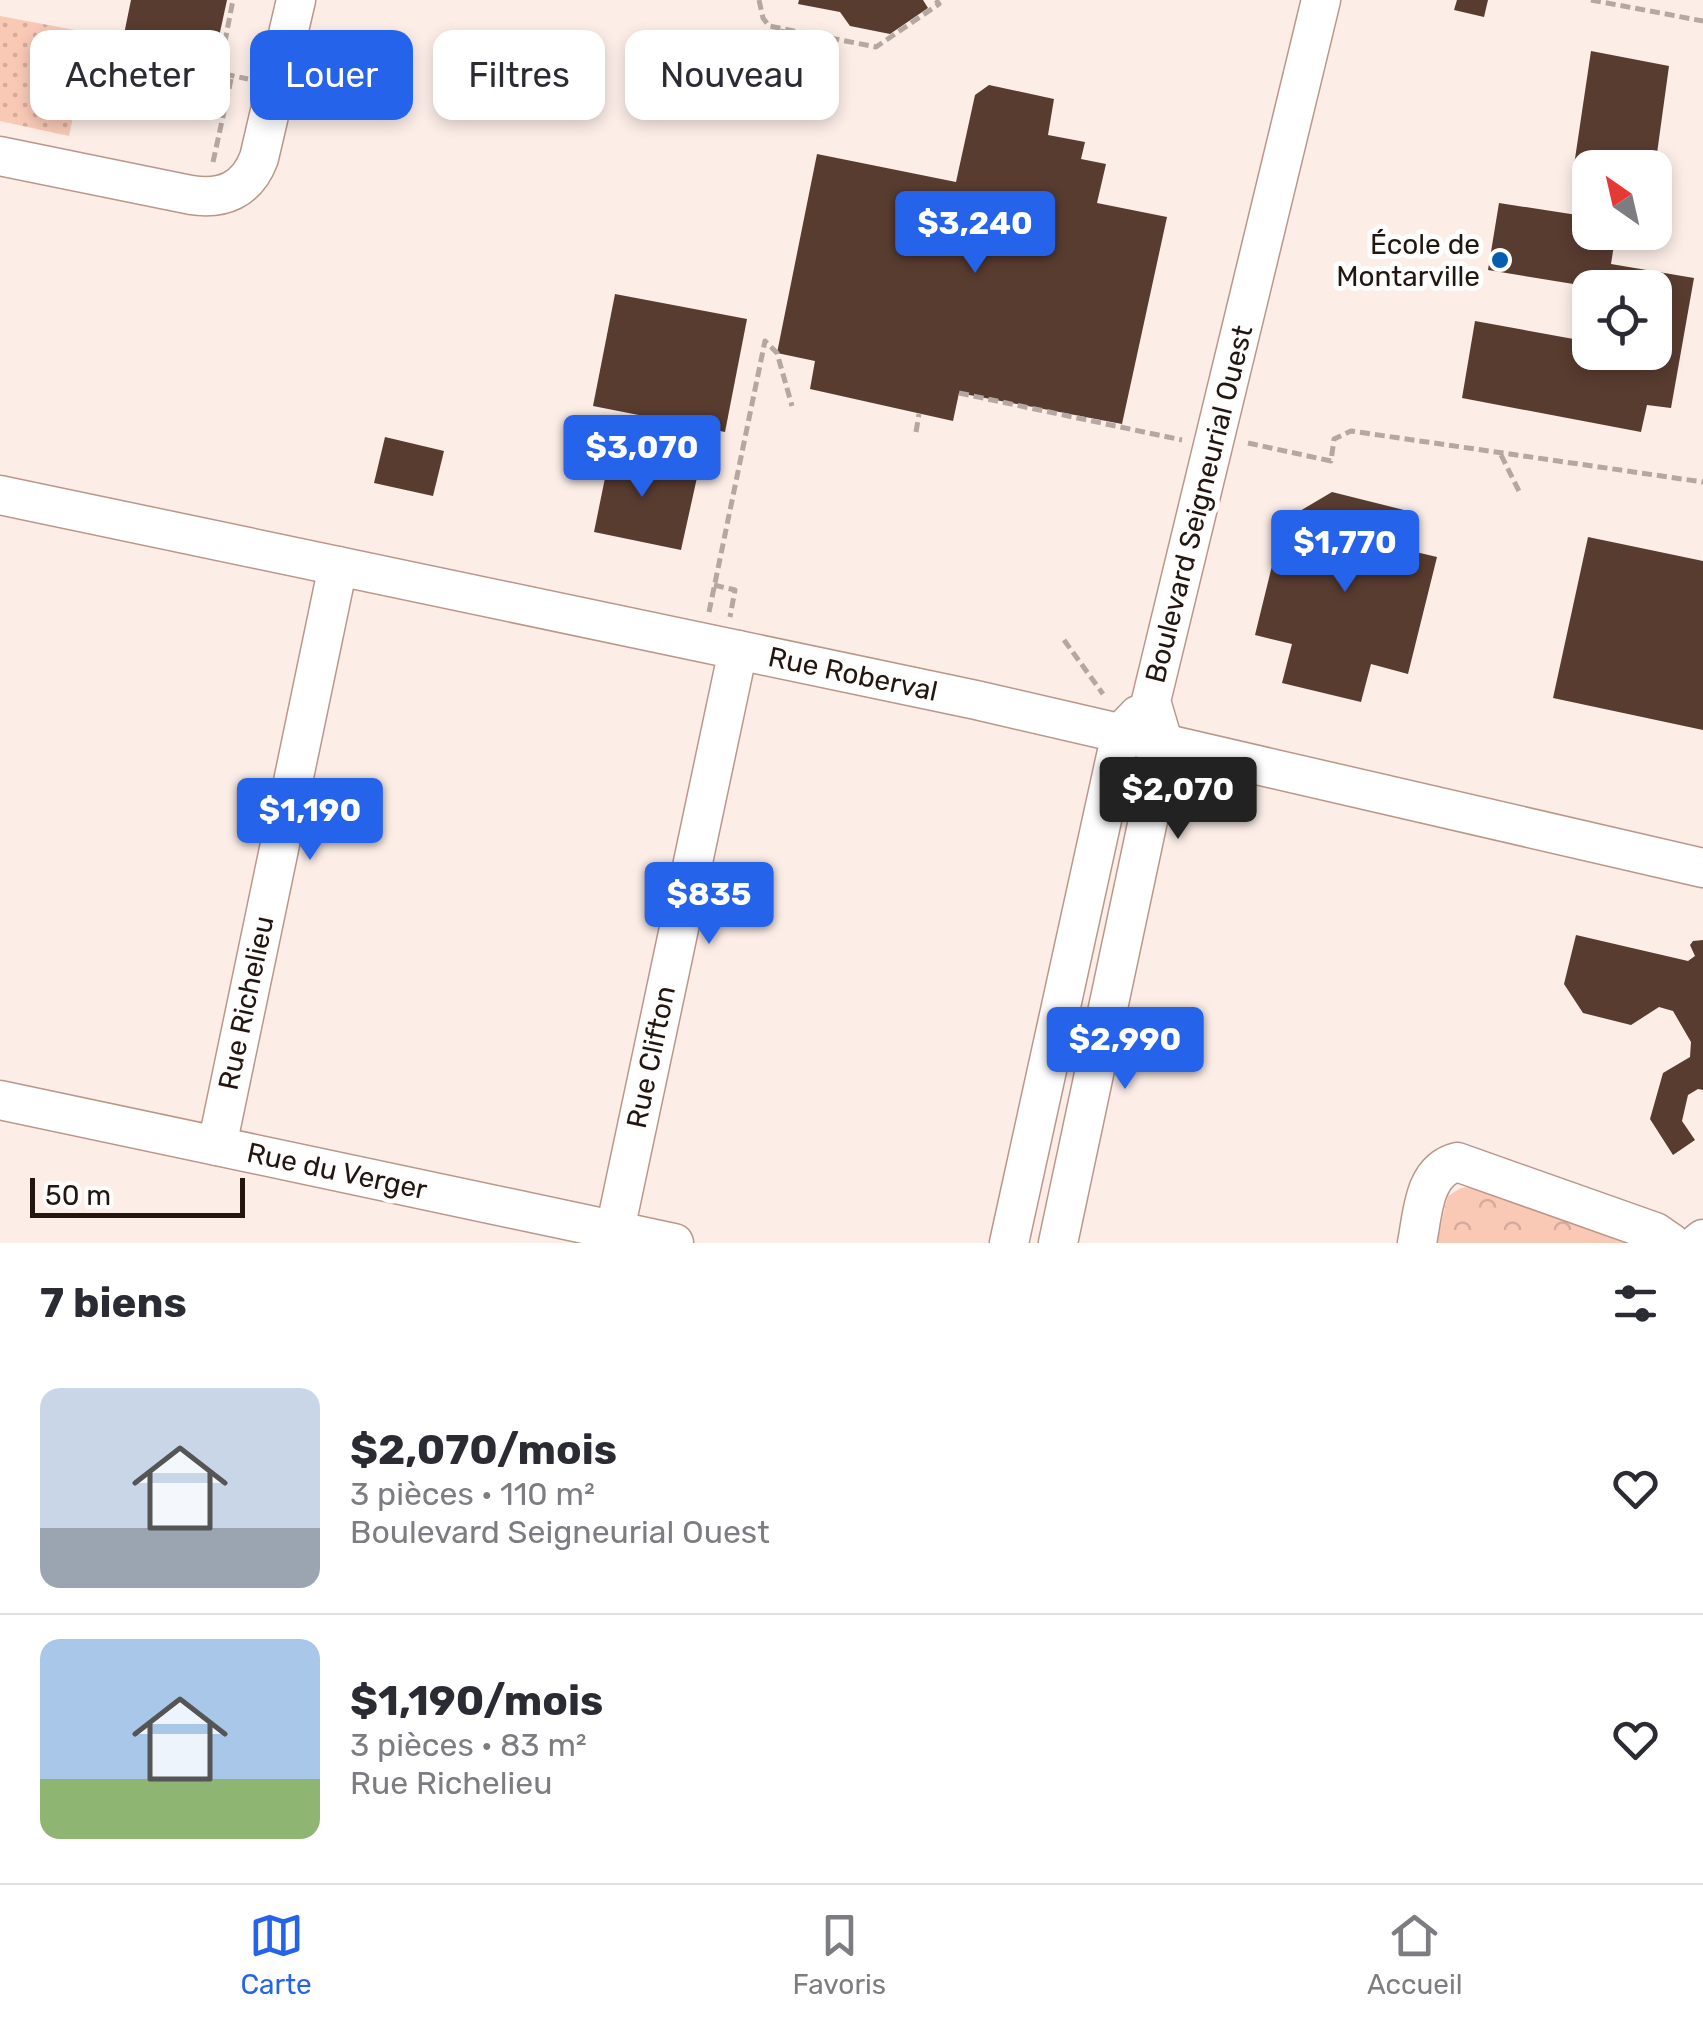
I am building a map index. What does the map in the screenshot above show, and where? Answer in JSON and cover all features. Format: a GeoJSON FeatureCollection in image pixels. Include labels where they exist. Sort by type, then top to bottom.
{"type":"FeatureCollection","features":[{"type":"Feature","properties":{"kind":"street"},"geometry":{"type":"LineString","coordinates":[[0,156],[191,195],[215,198],[232,192],[246,181],[259,158],[296,0]]}},
{"type":"Feature","properties":{"kind":"street","name":"Boulevard Seigneurial Ouest"},"geometry":{"type":"LineString","coordinates":[[1058,1243],[1164,745],[1151,703],[1322,0]]}},
{"type":"Feature","properties":{"kind":"street","name":"Rue Roberval"},"geometry":{"type":"LineString","coordinates":[[0,496],[338,566],[733,637],[1164,745],[1703,868]]}},
{"type":"Feature","properties":{"kind":"street","name":"Rue Richelieu"},"geometry":{"type":"LineString","coordinates":[[216,1146],[338,566]]}},
{"type":"Feature","properties":{"kind":"street","name":"Rue Clifton"},"geometry":{"type":"LineString","coordinates":[[614,1230],[733,637]]}},
{"type":"Feature","properties":{"kind":"street"},"geometry":{"type":"LineString","coordinates":[[1009,1243],[1121,733],[1151,703]]}},
{"type":"Feature","properties":{"kind":"street","name":"Rue du Verger"},"geometry":{"type":"LineString","coordinates":[[0,1100],[674,1243]]}},
{"type":"Feature","properties":{"kind":"street"},"geometry":{"type":"LineString","coordinates":[[1417,1243],[1432,1180],[1439,1170],[1457,1162],[1655,1232],[1671,1243]]}},
{"type":"Feature","properties":{"kind":"path"},"geometry":{"type":"LineString","coordinates":[[227,30],[233,0]]}},
{"type":"Feature","properties":{"kind":"path"},"geometry":{"type":"LineString","coordinates":[[759,0],[766,23],[783,30]]}},
{"type":"Feature","properties":{"kind":"path"},"geometry":{"type":"LineString","coordinates":[[839,41],[876,48],[938,4],[936,0]]}},
{"type":"Feature","properties":{"kind":"path"},"geometry":{"type":"LineString","coordinates":[[1591,0],[1703,21]]}},
{"type":"Feature","properties":{"kind":"path"},"geometry":{"type":"LineString","coordinates":[[211,170],[232,75],[250,80]]}},
{"type":"Feature","properties":{"kind":"path"},"geometry":{"type":"LineString","coordinates":[[708,620],[766,341],[777,352],[792,406]]}},
{"type":"Feature","properties":{"kind":"path"},"geometry":{"type":"LineString","coordinates":[[960,393],[1172,439]]}},
{"type":"Feature","properties":{"kind":"path"},"geometry":{"type":"LineString","coordinates":[[916,432],[920,414]]}},
{"type":"Feature","properties":{"kind":"path"},"geometry":{"type":"LineString","coordinates":[[1213,442],[1250,444],[1331,461],[1334,439],[1351,431],[1703,482]]}},
{"type":"Feature","properties":{"kind":"path"},"geometry":{"type":"LineString","coordinates":[[1501,454],[1520,493]]}},
{"type":"Feature","properties":{"kind":"path"},"geometry":{"type":"LineString","coordinates":[[714,586],[735,590],[733,637]]}},
{"type":"Feature","properties":{"kind":"path"},"geometry":{"type":"LineString","coordinates":[[1064,640],[1106,698]]}},
{"type":"Feature","properties":{"kind":"green space"},"geometry":{"type":"Polygon","coordinates":[[[0,16],[75,30],[30,30],[30,120],[72,120],[69,136],[0,121],[0,16]]]}},
{"type":"Feature","properties":{"kind":"green space"},"geometry":{"type":"Polygon","coordinates":[[[1468,1187],[1630,1243],[1436,1243],[1448,1196],[1468,1187]]]}},
{"type":"Feature","properties":{"kind":"building"},"geometry":{"type":"Polygon","coordinates":[[[131,0],[227,0],[220,30],[125,30],[131,0]]]}},
{"type":"Feature","properties":{"kind":"building"},"geometry":{"type":"Polygon","coordinates":[[[799,0],[923,0],[928,8],[890,34],[850,26],[840,12],[798,4],[799,0]]]}},
{"type":"Feature","properties":{"kind":"building"},"geometry":{"type":"Polygon","coordinates":[[[1457,0],[1488,0],[1484,17],[1454,10],[1457,0]]]}},
{"type":"Feature","properties":{"kind":"building"},"geometry":{"type":"Polygon","coordinates":[[[1591,51],[1669,66],[1657,150],[1576,150],[1591,51]]]}},
{"type":"Feature","properties":{"kind":"building"},"geometry":{"type":"Polygon","coordinates":[[[989,85],[1054,99],[1048,135],[1085,142],[1081,159],[1106,164],[1097,203],[1167,217],[1122,424],[959,393],[953,421],[810,389],[815,361],[777,353],[817,154],[956,182],[975,95],[989,85]]]}},
{"type":"Feature","properties":{"kind":"building"},"geometry":{"type":"Polygon","coordinates":[[[1499,203],[1572,214],[1572,250],[1613,250],[1611,264],[1647,270],[1572,270],[1572,284],[1488,270],[1499,203]]]}},
{"type":"Feature","properties":{"kind":"building"},"geometry":{"type":"Polygon","coordinates":[[[1672,274],[1694,278],[1671,408],[1647,405],[1641,432],[1462,398],[1475,321],[1572,339],[1572,370],[1672,370],[1672,274]]]}},
{"type":"Feature","properties":{"kind":"building"},"geometry":{"type":"Polygon","coordinates":[[[615,294],[747,319],[725,432],[593,406],[615,294]]]}},
{"type":"Feature","properties":{"kind":"building"},"geometry":{"type":"Polygon","coordinates":[[[385,437],[444,451],[433,496],[374,483],[385,437]]]}},
{"type":"Feature","properties":{"kind":"building"},"geometry":{"type":"Polygon","coordinates":[[[588,450],[698,473],[681,550],[594,532],[605,478],[583,473],[588,450]]]}},
{"type":"Feature","properties":{"kind":"building"},"geometry":{"type":"Polygon","coordinates":[[[1332,492],[1408,511],[1399,548],[1437,557],[1408,674],[1371,664],[1361,702],[1282,683],[1292,644],[1255,635],[1283,521],[1332,492]]]}},
{"type":"Feature","properties":{"kind":"building"},"geometry":{"type":"Polygon","coordinates":[[[1588,537],[1703,561],[1703,730],[1553,698],[1588,537]]]}},
{"type":"Feature","properties":{"kind":"building"},"geometry":{"type":"Polygon","coordinates":[[[1576,935],[1688,961],[1695,956],[1690,945],[1703,940],[1703,1090],[1688,1095],[1682,1121],[1695,1140],[1673,1155],[1650,1119],[1663,1073],[1690,1057],[1691,1042],[1673,1011],[1659,1007],[1631,1025],[1583,1013],[1564,984],[1576,935]]]}},
{"type":"Feature","properties":{"kind":"place","name":"École de Montarville"},"geometry":{"type":"Point","coordinates":[1500,260]}}]}
